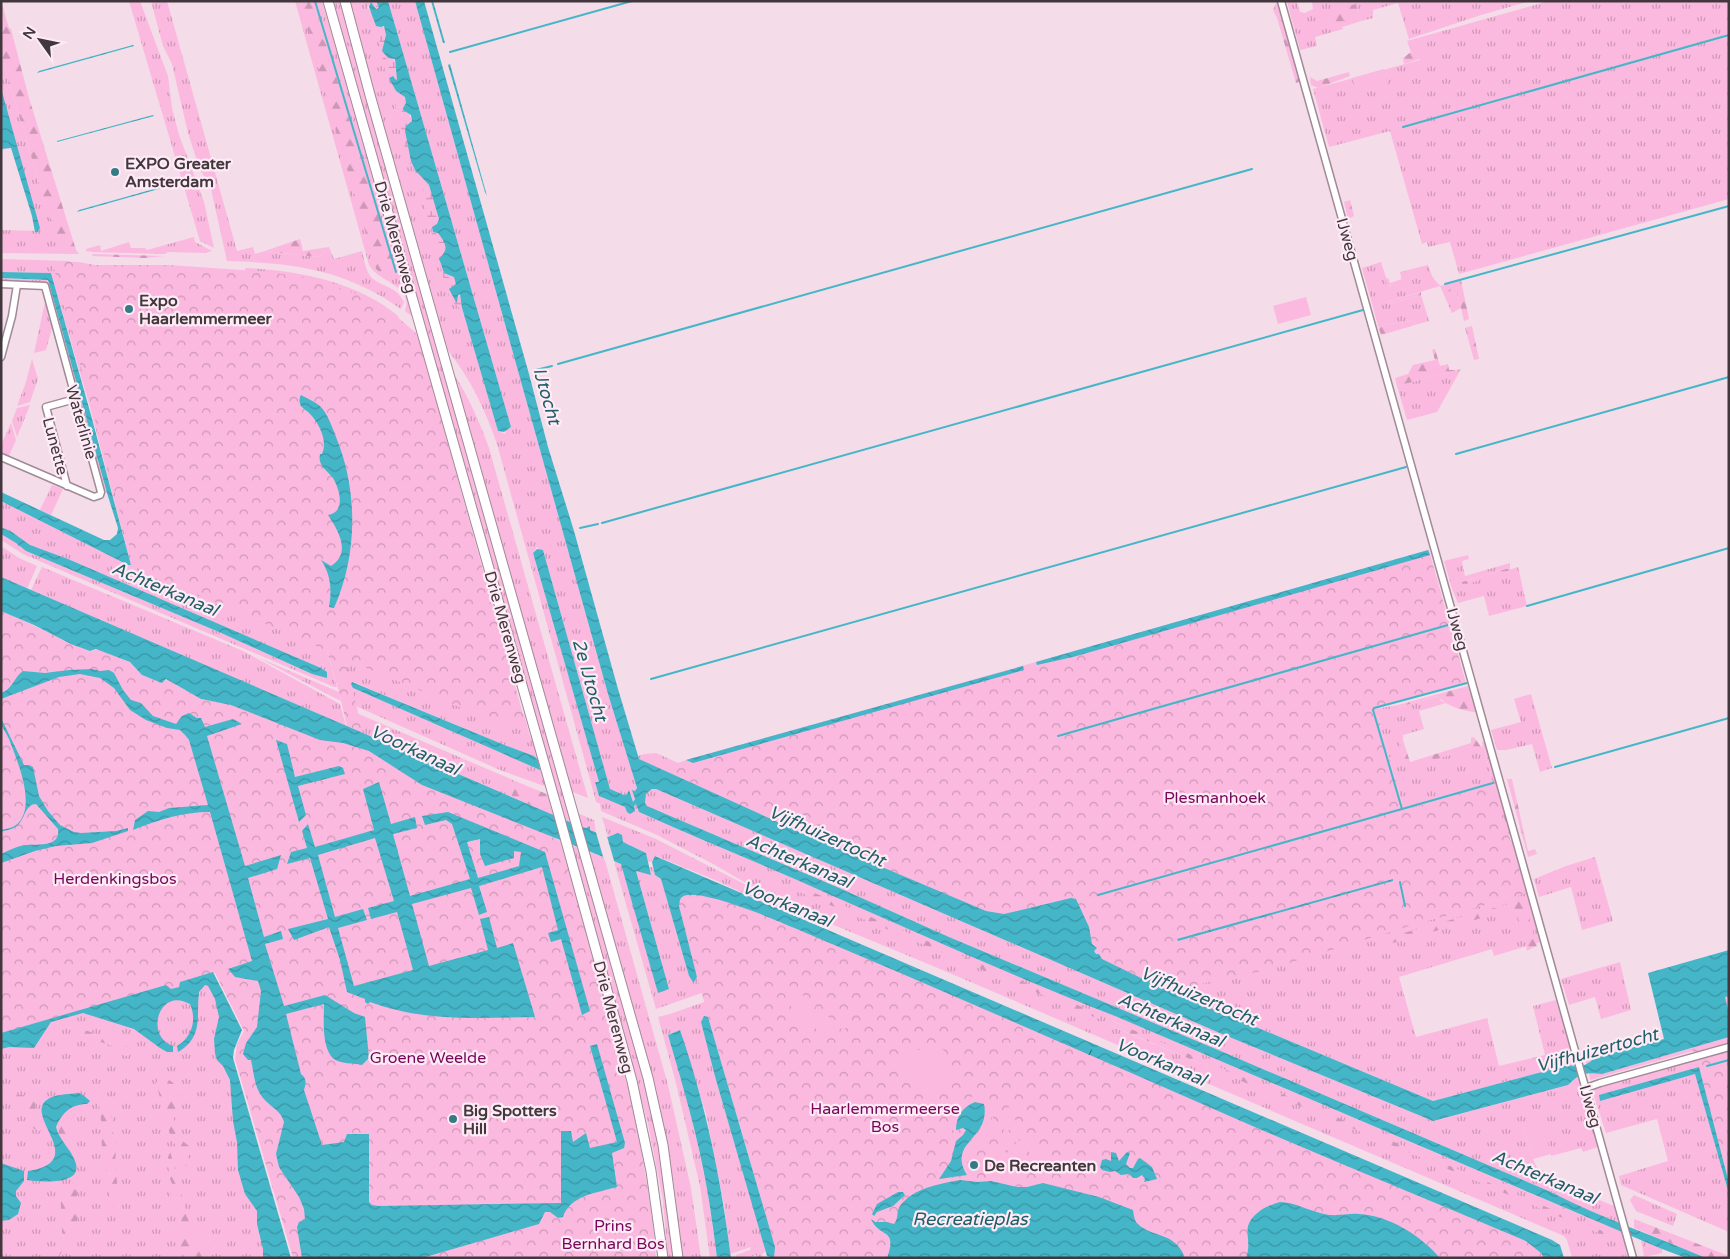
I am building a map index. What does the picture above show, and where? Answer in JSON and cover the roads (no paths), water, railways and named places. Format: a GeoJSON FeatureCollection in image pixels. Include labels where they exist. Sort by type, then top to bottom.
{"type":"FeatureCollection","features":[{"type":"Feature","properties":{"kind":"highway","name":"Drie Merenweg"},"geometry":{"type":"LineString","coordinates":[[328,1],[411,288],[632,1081],[652,1171],[663,1258]]}},
{"type":"Feature","properties":{"kind":"highway","name":"Drie Merenweg"},"geometry":{"type":"LineString","coordinates":[[345,1],[650,1087],[667,1170],[678,1258]]}},
{"type":"Feature","properties":{"kind":"street","name":"IJweg"},"geometry":{"type":"LineString","coordinates":[[1281,1],[1633,1258]]}},
{"type":"Feature","properties":{"kind":"street","name":"Waterlinie"},"geometry":{"type":"LineString","coordinates":[[1,284],[45,286],[101,492],[100,495],[94,497],[1,457]]}},
{"type":"Feature","properties":{"kind":"street"},"geometry":{"type":"LineString","coordinates":[[1,357],[12,316],[17,285]]}},
{"type":"Feature","properties":{"kind":"street","name":"Lunette"},"geometry":{"type":"LineString","coordinates":[[67,486],[46,407],[75,399]]}},
{"type":"Feature","properties":{"kind":"street"},"geometry":{"type":"LineString","coordinates":[[1586,1088],[1729,1047]]}},
{"type":"Feature","properties":{"kind":"water"},"geometry":{"type":"Polygon","coordinates":[[[376,1],[388,1],[511,427],[504,432],[498,431],[462,308],[460,294],[456,302],[449,289],[456,284],[454,277],[444,273],[439,258],[444,252],[445,246],[438,233],[433,232],[432,227],[437,224],[439,219],[429,185],[415,170],[411,161],[405,131],[406,126],[412,121],[411,115],[403,110],[406,103],[405,97],[396,91],[389,78],[393,76],[397,79],[395,59],[388,58],[382,51],[386,35],[384,26],[376,26],[369,7],[371,2],[377,9],[379,7],[376,1]]]}},
{"type":"Feature","properties":{"kind":"water"},"geometry":{"type":"Polygon","coordinates":[[[415,1],[424,1],[548,447],[639,759],[804,834],[986,911],[1004,914],[1071,898],[1076,899],[1089,927],[1092,944],[1097,948],[1094,951],[1102,959],[1141,978],[1145,976],[1153,979],[1156,985],[1433,1101],[1568,1065],[1582,1066],[1594,1058],[1664,1039],[1648,973],[1729,950],[1729,996],[1725,997],[1729,1014],[1729,1037],[1602,1074],[1583,1074],[1568,1085],[1433,1121],[1222,1034],[656,789],[652,789],[646,794],[645,803],[647,806],[949,937],[1551,1192],[1609,1219],[1706,1258],[1686,1258],[1662,1249],[1115,1016],[974,958],[639,812],[636,804],[634,806],[635,811],[630,814],[625,807],[599,796],[595,782],[599,782],[533,553],[537,549],[543,550],[610,789],[624,795],[629,790],[633,802],[635,799],[632,790],[635,791],[637,788],[608,694],[415,1]]]}},
{"type":"Feature","properties":{"kind":"water"},"geometry":{"type":"Polygon","coordinates":[[[431,1],[433,1],[445,43],[443,43],[431,1]]]}},
{"type":"Feature","properties":{"kind":"water"},"geometry":{"type":"Polygon","coordinates":[[[134,46],[37,73],[39,71],[134,46]]]}},
{"type":"Feature","properties":{"kind":"water"},"geometry":{"type":"Polygon","coordinates":[[[450,64],[487,196],[448,65],[450,64]]]}},
{"type":"Feature","properties":{"kind":"water"},"geometry":{"type":"Polygon","coordinates":[[[1,88],[40,228],[38,232],[35,232],[32,216],[11,148],[1,149],[1,88]]]}},
{"type":"Feature","properties":{"kind":"water"},"geometry":{"type":"Polygon","coordinates":[[[154,116],[57,142],[57,141],[154,116]]]}},
{"type":"Feature","properties":{"kind":"water"},"geometry":{"type":"Polygon","coordinates":[[[173,185],[77,212],[79,210],[173,185]]]}},
{"type":"Feature","properties":{"kind":"water"},"geometry":{"type":"Polygon","coordinates":[[[1,272],[51,273],[131,565],[1,501],[1,492],[104,540],[110,540],[117,534],[118,528],[48,280],[1,278],[1,272]]]}},
{"type":"Feature","properties":{"kind":"water"},"geometry":{"type":"Polygon","coordinates":[[[301,395],[320,406],[328,417],[343,457],[348,479],[352,522],[351,545],[348,566],[334,608],[329,607],[330,583],[327,571],[321,560],[331,566],[341,555],[342,548],[339,534],[328,515],[337,510],[340,500],[338,488],[333,478],[323,468],[321,463],[320,454],[322,454],[324,449],[322,432],[309,413],[301,406],[299,400],[301,395]]]}},
{"type":"Feature","properties":{"kind":"water"},"geometry":{"type":"Polygon","coordinates":[[[1,527],[12,532],[30,545],[68,559],[321,668],[327,672],[327,678],[312,674],[219,632],[26,551],[1,534],[1,527]]]}},
{"type":"Feature","properties":{"kind":"water"},"geometry":{"type":"Polygon","coordinates":[[[1428,550],[1430,555],[1073,657],[1037,665],[1036,662],[1428,550]]]}},
{"type":"Feature","properties":{"kind":"water"},"geometry":{"type":"Polygon","coordinates":[[[1,577],[572,823],[586,828],[590,826],[590,830],[608,837],[618,833],[622,835],[623,842],[646,853],[651,875],[636,871],[669,989],[658,993],[621,864],[422,785],[369,751],[343,743],[320,740],[231,705],[201,699],[166,679],[162,683],[142,675],[130,662],[96,649],[90,651],[71,644],[1,611],[1,577]]]}},
{"type":"Feature","properties":{"kind":"water"},"geometry":{"type":"Polygon","coordinates":[[[1023,666],[1024,670],[693,763],[686,760],[1023,666]]]}},
{"type":"Feature","properties":{"kind":"water"},"geometry":{"type":"Polygon","coordinates":[[[92,669],[100,671],[109,670],[114,673],[131,700],[141,703],[153,716],[176,724],[182,716],[189,713],[197,718],[201,718],[205,727],[233,719],[242,724],[207,736],[245,866],[281,855],[277,869],[248,878],[264,937],[281,931],[283,939],[265,944],[284,1006],[325,995],[354,1013],[365,1017],[369,1058],[362,1065],[340,1062],[330,1054],[324,1033],[324,1004],[286,1014],[301,1074],[306,1083],[304,1090],[322,1145],[344,1142],[347,1134],[369,1134],[369,1202],[372,1205],[561,1203],[561,1131],[571,1131],[573,1142],[586,1133],[590,1148],[617,1142],[590,1046],[597,1044],[625,1143],[624,1148],[612,1153],[617,1187],[578,1199],[563,1217],[558,1218],[550,1212],[545,1212],[539,1224],[422,1258],[302,1258],[297,1227],[299,1222],[305,1219],[304,1209],[299,1197],[279,1167],[276,1154],[284,1122],[283,1118],[260,1094],[251,1060],[248,1060],[243,1054],[246,1043],[257,1027],[261,991],[258,981],[235,977],[228,969],[252,961],[210,812],[170,817],[133,830],[135,820],[148,811],[159,812],[169,808],[208,805],[189,740],[180,730],[167,728],[146,720],[130,710],[114,688],[100,678],[80,674],[59,677],[1,699],[1,693],[11,686],[17,676],[23,671],[45,673],[92,669]]]}},
{"type":"Feature","properties":{"kind":"water"},"geometry":{"type":"Polygon","coordinates":[[[352,682],[534,756],[538,760],[540,770],[353,688],[352,682]]]}},
{"type":"Feature","properties":{"kind":"water"},"geometry":{"type":"Polygon","coordinates":[[[1,718],[24,765],[33,767],[39,796],[48,811],[60,825],[74,832],[81,833],[116,831],[128,828],[128,831],[92,843],[56,846],[35,851],[1,863],[1,854],[13,849],[24,845],[41,845],[52,842],[58,835],[58,829],[36,804],[28,808],[17,826],[1,832],[1,830],[16,825],[22,817],[26,796],[21,771],[9,739],[2,727],[1,718]]]}},
{"type":"Feature","properties":{"kind":"water"},"geometry":{"type":"Polygon","coordinates":[[[276,740],[287,744],[295,777],[339,766],[343,768],[345,774],[298,786],[306,815],[299,822],[276,740]]]}},
{"type":"Feature","properties":{"kind":"water"},"geometry":{"type":"Polygon","coordinates":[[[379,782],[391,824],[415,817],[417,828],[393,834],[410,896],[470,879],[452,824],[446,820],[425,825],[422,816],[448,812],[545,852],[590,1011],[582,1015],[561,939],[551,942],[548,933],[558,930],[542,867],[479,886],[487,912],[479,915],[471,888],[412,904],[429,966],[488,950],[480,919],[489,917],[497,948],[513,943],[535,1017],[472,1018],[431,1016],[410,1013],[370,1002],[368,1004],[365,1002],[365,999],[347,992],[340,960],[329,927],[294,940],[288,929],[328,919],[310,858],[287,864],[291,852],[307,848],[302,831],[308,824],[315,847],[374,830],[363,789],[379,782]],[[375,838],[318,855],[335,917],[363,909],[367,920],[338,928],[354,986],[413,970],[397,912],[371,919],[368,908],[394,901],[375,838]],[[480,839],[467,842],[478,878],[519,866],[521,852],[514,851],[514,858],[485,866],[480,854],[480,839]]]}},
{"type":"Feature","properties":{"kind":"water"},"geometry":{"type":"Polygon","coordinates":[[[655,856],[1552,1240],[1560,1245],[1564,1258],[1544,1258],[1541,1253],[1526,1241],[1257,1128],[783,923],[736,905],[703,896],[690,895],[682,897],[679,906],[697,977],[693,982],[689,976],[661,879],[655,875],[652,862],[655,856]]]}},
{"type":"Feature","properties":{"kind":"water"},"geometry":{"type":"Polygon","coordinates":[[[1393,879],[1393,881],[1178,941],[1177,939],[1393,879]]]}},
{"type":"Feature","properties":{"kind":"water"},"geometry":{"type":"Polygon","coordinates":[[[213,972],[242,1030],[233,1058],[291,1258],[263,1258],[263,1249],[257,1224],[257,1211],[245,1194],[238,1170],[230,1080],[223,1066],[217,1060],[215,1053],[214,1039],[219,1017],[215,999],[208,986],[205,985],[199,992],[197,1025],[192,1040],[178,1052],[177,1046],[190,1033],[193,1022],[190,1004],[179,1000],[170,1002],[163,1007],[157,1024],[159,1033],[164,1041],[173,1046],[173,1052],[167,1052],[160,1048],[134,1029],[83,1013],[51,1022],[34,1048],[9,1047],[1,1049],[1,1033],[166,985],[171,989],[179,987],[180,982],[213,972]]]}},
{"type":"Feature","properties":{"kind":"water"},"geometry":{"type":"Polygon","coordinates":[[[704,1016],[708,1017],[775,1247],[774,1258],[767,1256],[716,1080],[701,1022],[704,1016]]]}},
{"type":"Feature","properties":{"kind":"water"},"geometry":{"type":"Polygon","coordinates":[[[680,1030],[705,1114],[731,1258],[717,1258],[699,1150],[685,1092],[668,1035],[680,1030]]]}},
{"type":"Feature","properties":{"kind":"water"},"geometry":{"type":"Polygon","coordinates":[[[1699,1067],[1729,1183],[1729,1194],[1695,1074],[1600,1101],[1599,1095],[1699,1067]]]}},
{"type":"Feature","properties":{"kind":"water"},"geometry":{"type":"Polygon","coordinates":[[[79,1093],[90,1101],[87,1104],[81,1104],[68,1110],[56,1127],[75,1161],[76,1169],[74,1175],[60,1181],[27,1180],[28,1171],[46,1166],[54,1157],[55,1147],[42,1113],[43,1104],[55,1096],[79,1093]]]}},
{"type":"Feature","properties":{"kind":"water"},"geometry":{"type":"Polygon","coordinates":[[[975,1102],[984,1104],[984,1116],[981,1126],[965,1147],[962,1155],[962,1164],[967,1175],[939,1179],[951,1161],[956,1141],[966,1130],[963,1128],[956,1130],[959,1116],[964,1109],[975,1102]]]}},
{"type":"Feature","properties":{"kind":"water"},"geometry":{"type":"Polygon","coordinates":[[[1111,1152],[1116,1153],[1119,1161],[1127,1152],[1130,1153],[1126,1164],[1130,1168],[1133,1168],[1140,1158],[1152,1167],[1157,1179],[1144,1182],[1145,1179],[1142,1175],[1133,1178],[1129,1174],[1121,1175],[1115,1171],[1102,1170],[1100,1167],[1102,1160],[1111,1161],[1111,1152]]]}},
{"type":"Feature","properties":{"kind":"water"},"geometry":{"type":"Polygon","coordinates":[[[1,1163],[24,1171],[24,1181],[16,1191],[16,1196],[21,1203],[18,1214],[9,1220],[1,1221],[1,1163]]]}},
{"type":"Feature","properties":{"kind":"water","name":"Recreatieplas"},"geometry":{"type":"Polygon","coordinates":[[[960,1180],[991,1181],[1017,1187],[1027,1187],[1043,1183],[1099,1197],[1133,1210],[1138,1224],[1175,1243],[1181,1249],[1185,1258],[887,1258],[890,1248],[889,1237],[871,1219],[875,1222],[894,1224],[900,1206],[912,1195],[927,1188],[960,1180]]]}},
{"type":"Feature","properties":{"kind":"water"},"geometry":{"type":"Polygon","coordinates":[[[898,1192],[903,1192],[905,1195],[893,1206],[877,1212],[874,1216],[872,1214],[877,1204],[898,1192]]]}},
{"type":"Feature","properties":{"kind":"water"},"geometry":{"type":"Polygon","coordinates":[[[1280,1202],[1291,1203],[1329,1215],[1359,1214],[1382,1218],[1414,1234],[1440,1258],[1246,1258],[1250,1221],[1261,1210],[1280,1202]]]}},
{"type":"Feature","properties":{"kind":"waterway"},"geometry":{"type":"LineString","coordinates":[[315,1],[396,272]]}},
{"type":"Feature","properties":{"kind":"waterway"},"geometry":{"type":"LineString","coordinates":[[450,52],[632,1]]}},
{"type":"Feature","properties":{"kind":"waterway"},"geometry":{"type":"LineString","coordinates":[[1403,127],[1729,35]]}},
{"type":"Feature","properties":{"kind":"waterway","name":"IJtocht"},"geometry":{"type":"LineString","coordinates":[[558,364],[1252,169]]}},
{"type":"Feature","properties":{"kind":"waterway"},"geometry":{"type":"LineString","coordinates":[[1445,284],[1729,206]]}},
{"type":"Feature","properties":{"kind":"waterway"},"geometry":{"type":"LineString","coordinates":[[602,523],[1363,310]]}},
{"type":"Feature","properties":{"kind":"waterway","name":"IJtocht"},"geometry":{"type":"LineString","coordinates":[[536,370],[552,366]]}},
{"type":"Feature","properties":{"kind":"waterway"},"geometry":{"type":"LineString","coordinates":[[1456,454],[1729,377]]}},
{"type":"Feature","properties":{"kind":"waterway"},"geometry":{"type":"LineString","coordinates":[[651,679],[1406,467]]}},
{"type":"Feature","properties":{"kind":"waterway"},"geometry":{"type":"LineString","coordinates":[[580,528],[598,524]]}},
{"type":"Feature","properties":{"kind":"waterway"},"geometry":{"type":"LineString","coordinates":[[1527,606],[1729,548]]}},
{"type":"Feature","properties":{"kind":"waterway"},"geometry":{"type":"LineString","coordinates":[[1058,736],[1448,625]]}},
{"type":"Feature","properties":{"kind":"waterway"},"geometry":{"type":"LineString","coordinates":[[1467,683],[1374,708],[1373,710],[1402,809],[1493,783]]}},
{"type":"Feature","properties":{"kind":"waterway"},"geometry":{"type":"LineString","coordinates":[[1555,767],[1729,718]]}},
{"type":"Feature","properties":{"kind":"waterway"},"geometry":{"type":"LineString","coordinates":[[1098,895],[1402,809]]}},
{"type":"Feature","properties":{"kind":"waterway"},"geometry":{"type":"LineString","coordinates":[[1400,882],[1405,906]]}},
{"type":"Feature","properties":{"kind":"waterway"},"geometry":{"type":"LineString","coordinates":[[1707,1066],[1729,1060]]}},
{"type":"Feature","properties":{"kind":"place","name":"EXPO Greater Amsterdam"},"geometry":{"type":"Point","coordinates":[115,172]}},
{"type":"Feature","properties":{"kind":"place","name":"Expo Haarlemmermeer"},"geometry":{"type":"Point","coordinates":[129,309]}},
{"type":"Feature","properties":{"kind":"place","name":"Big Spotters Hill"},"geometry":{"type":"Point","coordinates":[453,1119]}},
{"type":"Feature","properties":{"kind":"place","name":"De Recreanten"},"geometry":{"type":"Point","coordinates":[974,1165]}},
{"type":"Feature","properties":{"kind":"water label","name":"Achterkanaal"},"geometry":{"type":"Point","coordinates":[165,589]}},
{"type":"Feature","properties":{"kind":"water label","name":"2e IJtocht"},"geometry":{"type":"Point","coordinates":[590,680]}},
{"type":"Feature","properties":{"kind":"water label","name":"Voorkanaal"},"geometry":{"type":"Point","coordinates":[415,750]}},
{"type":"Feature","properties":{"kind":"water label","name":"Vijfhuizertocht"},"geometry":{"type":"Point","coordinates":[827,836]}},
{"type":"Feature","properties":{"kind":"water label","name":"Achterkanaal"},"geometry":{"type":"Point","coordinates":[799,861]}},
{"type":"Feature","properties":{"kind":"water label","name":"Voorkanaal"},"geometry":{"type":"Point","coordinates":[787,904]}},
{"type":"Feature","properties":{"kind":"water label","name":"Vijfhuizertocht"},"geometry":{"type":"Point","coordinates":[1199,996]}},
{"type":"Feature","properties":{"kind":"water label","name":"Achterkanaal"},"geometry":{"type":"Point","coordinates":[1171,1020]}},
{"type":"Feature","properties":{"kind":"water label","name":"Vijfhuizertocht"},"geometry":{"type":"Point","coordinates":[1597,1050]}},
{"type":"Feature","properties":{"kind":"water label","name":"Voorkanaal"},"geometry":{"type":"Point","coordinates":[1161,1062]}},
{"type":"Feature","properties":{"kind":"water label","name":"Achterkanaal"},"geometry":{"type":"Point","coordinates":[1545,1177]}},
{"type":"Feature","properties":{"kind":"park label","name":"Plesmanhoek"},"geometry":{"type":"Point","coordinates":[1215,797]}},
{"type":"Feature","properties":{"kind":"park label","name":"Herdenkingsbos"},"geometry":{"type":"Point","coordinates":[115,878]}},
{"type":"Feature","properties":{"kind":"park label","name":"Groene Weelde"},"geometry":{"type":"Point","coordinates":[428,1057]}},
{"type":"Feature","properties":{"kind":"park label","name":"Haarlemmermeerse Bos"},"geometry":{"type":"Point","coordinates":[885,1117]}},
{"type":"Feature","properties":{"kind":"park label","name":"Prins Bernhard Bos"},"geometry":{"type":"Point","coordinates":[613,1234]}}]}
